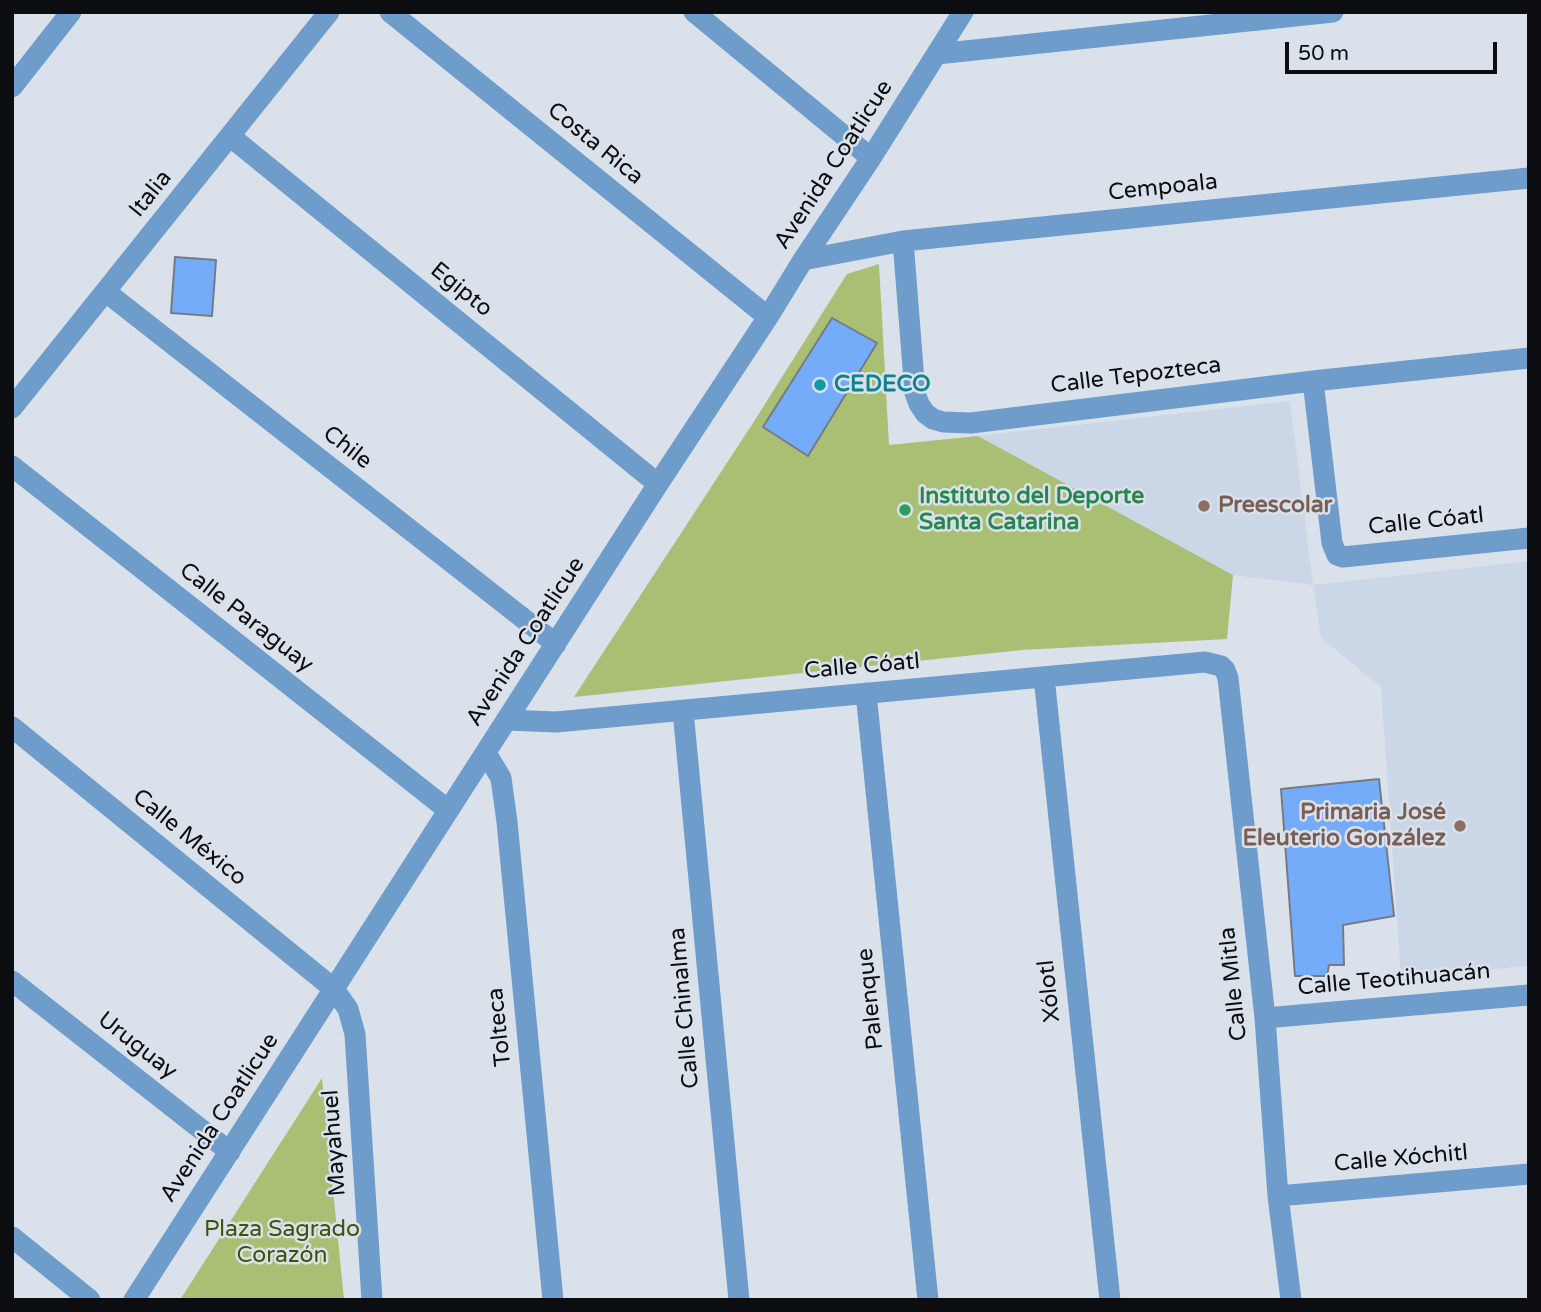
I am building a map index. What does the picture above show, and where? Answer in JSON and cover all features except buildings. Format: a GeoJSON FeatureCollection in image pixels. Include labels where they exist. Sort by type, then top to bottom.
{"type":"FeatureCollection","features":[{"type":"Feature","properties":{"kind":"street"},"geometry":{"type":"LineString","coordinates":[[12,87],[71,12]]}},
{"type":"Feature","properties":{"kind":"street","name":"Italia"},"geometry":{"type":"LineString","coordinates":[[12,408],[329,12]]}},
{"type":"Feature","properties":{"kind":"street","name":"Costa Rica"},"geometry":{"type":"LineString","coordinates":[[390,12],[768,317]]}},
{"type":"Feature","properties":{"kind":"street"},"geometry":{"type":"LineString","coordinates":[[694,12],[871,158]]}},
{"type":"Feature","properties":{"kind":"street","name":"Avenida Coatlicue"},"geometry":{"type":"LineString","coordinates":[[134,1300],[963,12]]}},
{"type":"Feature","properties":{"kind":"street"},"geometry":{"type":"LineString","coordinates":[[937,54],[1333,12]]}},
{"type":"Feature","properties":{"kind":"street","name":"Egipto"},"geometry":{"type":"LineString","coordinates":[[230,137],[658,484]]}},
{"type":"Feature","properties":{"kind":"street","name":"Cempoala"},"geometry":{"type":"LineString","coordinates":[[803,260],[903,241],[1529,178]]}},
{"type":"Feature","properties":{"kind":"street","name":"Calle Tepozteca"},"geometry":{"type":"LineString","coordinates":[[903,241],[915,393],[925,413],[933,419],[953,423],[1529,358]]}},
{"type":"Feature","properties":{"kind":"street","name":"Chile"},"geometry":{"type":"LineString","coordinates":[[106,292],[556,644]]}},
{"type":"Feature","properties":{"kind":"street","name":"Calle Cóatl"},"geometry":{"type":"LineString","coordinates":[[1312,381],[1332,543],[1337,555],[1343,557],[1529,538]]}},
{"type":"Feature","properties":{"kind":"street","name":"Calle Paraguay"},"geometry":{"type":"LineString","coordinates":[[12,466],[448,810]]}},
{"type":"Feature","properties":{"kind":"street","name":"Calle Cóatl"},"geometry":{"type":"LineString","coordinates":[[508,720],[556,722],[1205,662],[1221,666]]}},
{"type":"Feature","properties":{"kind":"street","name":"Calle Mitla"},"geometry":{"type":"LineString","coordinates":[[1221,666],[1228,678],[1265,1018],[1278,1196],[1291,1300]]}},
{"type":"Feature","properties":{"kind":"street","name":"Xólotl"},"geometry":{"type":"LineString","coordinates":[[1044,677],[1110,1300]]}},
{"type":"Feature","properties":{"kind":"street","name":"Palenque"},"geometry":{"type":"LineString","coordinates":[[866,693],[928,1300]]}},
{"type":"Feature","properties":{"kind":"street","name":"Calle Chinalma"},"geometry":{"type":"LineString","coordinates":[[683,711],[739,1300]]}},
{"type":"Feature","properties":{"kind":"street","name":"Calle México"},"geometry":{"type":"LineString","coordinates":[[12,727],[334,989]]}},
{"type":"Feature","properties":{"kind":"street","name":"Tolteca"},"geometry":{"type":"LineString","coordinates":[[486,753],[501,778],[507,822],[553,1300]]}},
{"type":"Feature","properties":{"kind":"street","name":"Uruguay"},"geometry":{"type":"LineString","coordinates":[[12,981],[230,1152]]}},
{"type":"Feature","properties":{"kind":"street","name":"Mayahuel"},"geometry":{"type":"LineString","coordinates":[[334,989],[348,1009],[355,1034],[372,1300]]}},
{"type":"Feature","properties":{"kind":"street","name":"Calle Teotihuacán"},"geometry":{"type":"LineString","coordinates":[[1265,1018],[1529,995]]}},
{"type":"Feature","properties":{"kind":"street","name":"Calle Xóchitl"},"geometry":{"type":"LineString","coordinates":[[1278,1196],[1529,1174]]}},
{"type":"Feature","properties":{"kind":"street"},"geometry":{"type":"LineString","coordinates":[[12,1237],[90,1300]]}},
{"type":"Feature","properties":{"kind":"shaded area","name":"Preescolar"},"geometry":{"type":"Polygon","coordinates":[[[1290,401],[1313,585],[1233,575],[978,436],[1290,401]]]}},
{"type":"Feature","properties":{"kind":"shaded area","name":"Primaria José Eleuterio González"},"geometry":{"type":"Polygon","coordinates":[[[1529,561],[1529,966],[1401,977],[1381,687],[1321,638],[1313,585],[1529,561]]]}},
{"type":"Feature","properties":{"kind":"green space","name":"Instituto del Deporte Santa Catarina"},"geometry":{"type":"Polygon","coordinates":[[[879,264],[889,445],[978,436],[1233,575],[1227,639],[1022,650],[574,697],[847,274],[879,264]]]}},
{"type":"Feature","properties":{"kind":"green space","name":"Plaza Sagrado Corazón"},"geometry":{"type":"Polygon","coordinates":[[[322,1078],[344,1300],[180,1300],[322,1078]]]}},
{"type":"Feature","properties":{"kind":"place","name":"CEDECO"},"geometry":{"type":"Point","coordinates":[820,385]}},
{"type":"Feature","properties":{"kind":"place","name":"Preescolar"},"geometry":{"type":"Point","coordinates":[1204,506]}},
{"type":"Feature","properties":{"kind":"place","name":"Instituto del Deporte Santa Catarina"},"geometry":{"type":"Point","coordinates":[905,510]}},
{"type":"Feature","properties":{"kind":"place","name":"Primaria José Eleuterio González"},"geometry":{"type":"Point","coordinates":[1460,826]}}]}
